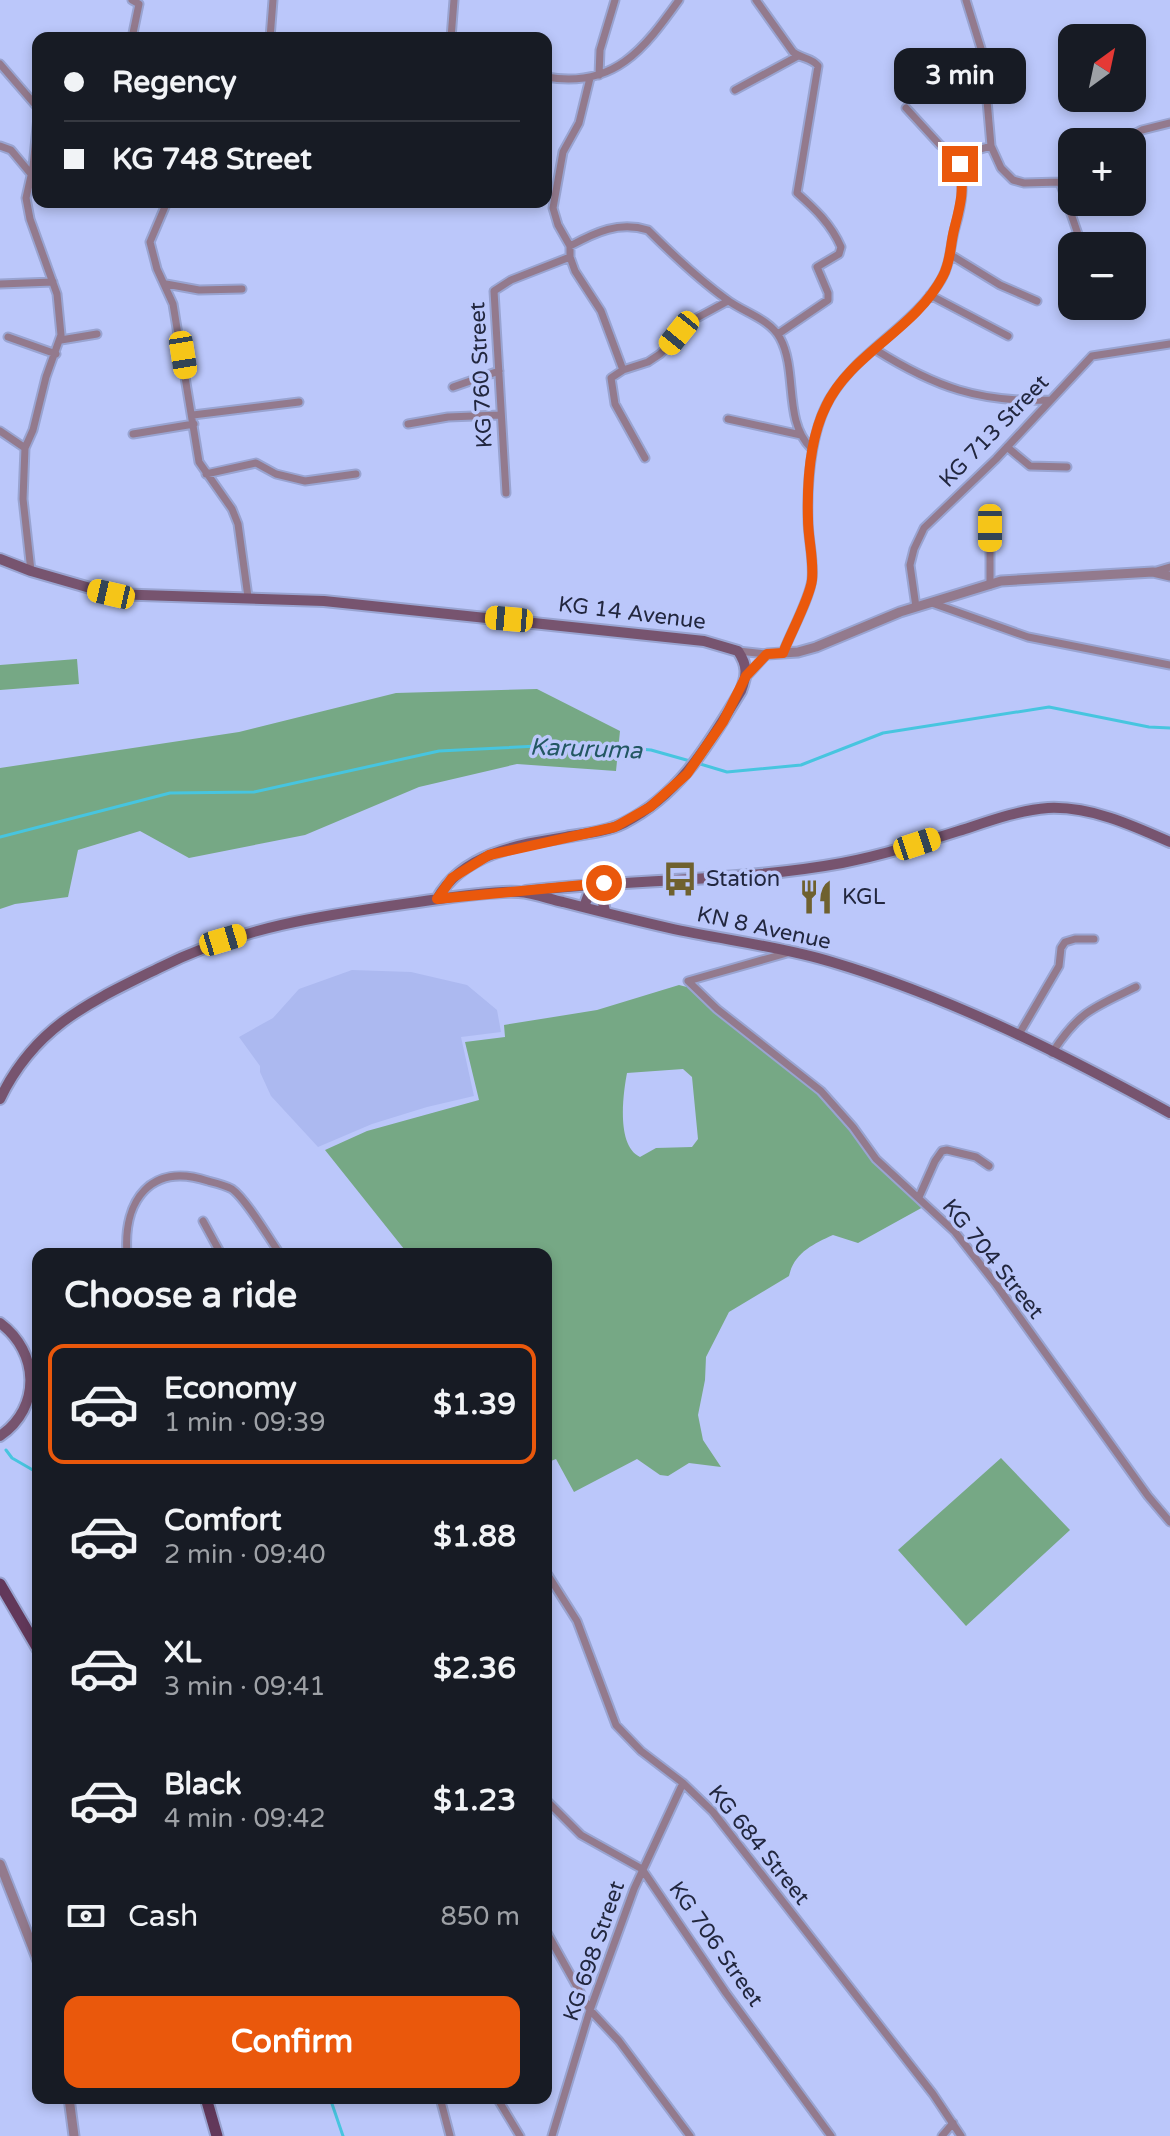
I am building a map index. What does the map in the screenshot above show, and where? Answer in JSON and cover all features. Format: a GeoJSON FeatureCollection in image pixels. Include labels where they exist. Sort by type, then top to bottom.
{"type":"FeatureCollection","features":[{"type":"Feature","properties":{"kind":"main road","name":"KG 14 Avenue"},"geometry":{"type":"LineString","coordinates":[[0,559],[111,594],[324,601],[704,641],[738,651]]}},
{"type":"Feature","properties":{"kind":"main road"},"geometry":{"type":"LineString","coordinates":[[437,899],[452,878],[489,855],[615,827],[650,807],[687,774],[723,722],[746,676],[746,667],[738,651]]}},
{"type":"Feature","properties":{"kind":"main road"},"geometry":{"type":"LineString","coordinates":[[519,892],[782,872],[842,863],[1013,814],[1048,808],[1095,814],[1170,843]]}},
{"type":"Feature","properties":{"kind":"main road"},"geometry":{"type":"LineString","coordinates":[[584,907],[588,896],[602,884]]}},
{"type":"Feature","properties":{"kind":"main road"},"geometry":{"type":"LineString","coordinates":[[602,884],[605,911]]}},
{"type":"Feature","properties":{"kind":"main road"},"geometry":{"type":"LineString","coordinates":[[567,903],[580,885]]}},
{"type":"Feature","properties":{"kind":"main road","name":"KN 8 Avenue"},"geometry":{"type":"LineString","coordinates":[[0,1099],[19,1067],[60,1022],[100,997],[178,958],[223,940],[265,927],[351,911],[519,892],[829,961],[898,984],[1018,1036],[1170,1113]]}},
{"type":"Feature","properties":{"kind":"main road"},"geometry":{"type":"LineString","coordinates":[[0,1323],[20,1343],[29,1362],[32,1383]]}},
{"type":"Feature","properties":{"kind":"main road"},"geometry":{"type":"LineString","coordinates":[[0,1436],[32,1403]]}},
{"type":"Feature","properties":{"kind":"main road"},"geometry":{"type":"LineString","coordinates":[[0,1584],[32,1639]]}},
{"type":"Feature","properties":{"kind":"main road"},"geometry":{"type":"LineString","coordinates":[[208,2104],[217,2136]]}},
{"type":"Feature","properties":{"kind":"street"},"geometry":{"type":"LineString","coordinates":[[270,32],[273,0]]}},
{"type":"Feature","properties":{"kind":"street"},"geometry":{"type":"LineString","coordinates":[[451,32],[454,0]]}},
{"type":"Feature","properties":{"kind":"street"},"geometry":{"type":"LineString","coordinates":[[615,0],[579,123],[563,152],[553,208],[570,246],[575,271],[591,292],[608,326],[623,370]]}},
{"type":"Feature","properties":{"kind":"street"},"geometry":{"type":"LineString","coordinates":[[552,78],[594,76],[615,69],[631,59],[653,37],[679,0]]}},
{"type":"Feature","properties":{"kind":"street"},"geometry":{"type":"LineString","coordinates":[[756,0],[798,56],[818,66],[797,193],[819,212],[835,232],[841,250],[817,267],[828,300],[778,334]]}},
{"type":"Feature","properties":{"kind":"street"},"geometry":{"type":"LineString","coordinates":[[966,0],[983,55],[991,146],[1001,168],[1013,180],[1036,184],[1058,182]]}},
{"type":"Feature","properties":{"kind":"street"},"geometry":{"type":"LineString","coordinates":[[133,32],[136,1]]}},
{"type":"Feature","properties":{"kind":"street"},"geometry":{"type":"LineString","coordinates":[[735,90],[798,56]]}},
{"type":"Feature","properties":{"kind":"street"},"geometry":{"type":"LineString","coordinates":[[0,64],[32,101]]}},
{"type":"Feature","properties":{"kind":"street"},"geometry":{"type":"LineString","coordinates":[[906,108],[940,145],[957,156],[991,146]]}},
{"type":"Feature","properties":{"kind":"street"},"geometry":{"type":"LineString","coordinates":[[1146,129],[1170,123]]}},
{"type":"Feature","properties":{"kind":"street"},"geometry":{"type":"LineString","coordinates":[[0,146],[11,150],[31,174]]}},
{"type":"Feature","properties":{"kind":"street"},"geometry":{"type":"LineString","coordinates":[[783,653],[812,579],[808,521],[811,448],[825,408],[841,381],[930,295],[941,279],[951,255],[954,230],[963,204],[957,156]]}},
{"type":"Feature","properties":{"kind":"street"},"geometry":{"type":"LineString","coordinates":[[31,571],[23,499],[25,448],[33,430],[46,377],[61,340],[57,294],[30,219],[25,193],[32,166]]}},
{"type":"Feature","properties":{"kind":"street"},"geometry":{"type":"LineString","coordinates":[[164,208],[150,242],[175,314],[199,462],[232,509],[238,524],[248,597]]}},
{"type":"Feature","properties":{"kind":"street"},"geometry":{"type":"LineString","coordinates":[[570,246],[614,227],[631,225],[648,230],[728,301],[753,314],[778,334],[784,349],[801,435],[811,448]]}},
{"type":"Feature","properties":{"kind":"street"},"geometry":{"type":"LineString","coordinates":[[951,255],[991,280],[1037,301]]}},
{"type":"Feature","properties":{"kind":"street","name":"KG 760 Street"},"geometry":{"type":"LineString","coordinates":[[506,493],[495,289],[570,257]]}},
{"type":"Feature","properties":{"kind":"street"},"geometry":{"type":"LineString","coordinates":[[0,284],[53,282]]}},
{"type":"Feature","properties":{"kind":"street"},"geometry":{"type":"LineString","coordinates":[[166,284],[199,290],[242,289]]}},
{"type":"Feature","properties":{"kind":"street"},"geometry":{"type":"LineString","coordinates":[[930,295],[1008,336]]}},
{"type":"Feature","properties":{"kind":"street"},"geometry":{"type":"LineString","coordinates":[[645,458],[612,393],[611,378],[623,370],[648,362],[693,320],[728,301]]}},
{"type":"Feature","properties":{"kind":"street"},"geometry":{"type":"LineString","coordinates":[[61,340],[97,334]]}},
{"type":"Feature","properties":{"kind":"street"},"geometry":{"type":"LineString","coordinates":[[8,337],[56,354]]}},
{"type":"Feature","properties":{"kind":"street","name":"KG 713 Street"},"geometry":{"type":"LineString","coordinates":[[916,607],[910,565],[917,539],[924,528],[1007,447],[1092,356],[1170,344]]}},
{"type":"Feature","properties":{"kind":"street"},"geometry":{"type":"LineString","coordinates":[[876,350],[915,371],[974,396],[1012,401],[1050,400]]}},
{"type":"Feature","properties":{"kind":"street"},"geometry":{"type":"LineString","coordinates":[[453,387],[499,371]]}},
{"type":"Feature","properties":{"kind":"street"},"geometry":{"type":"LineString","coordinates":[[133,434],[299,402]]}},
{"type":"Feature","properties":{"kind":"street"},"geometry":{"type":"LineString","coordinates":[[408,424],[448,417],[500,415]]}},
{"type":"Feature","properties":{"kind":"street"},"geometry":{"type":"LineString","coordinates":[[728,419],[801,435]]}},
{"type":"Feature","properties":{"kind":"street"},"geometry":{"type":"LineString","coordinates":[[0,431],[25,448]]}},
{"type":"Feature","properties":{"kind":"street"},"geometry":{"type":"LineString","coordinates":[[1007,447],[1030,466],[1067,467]]}},
{"type":"Feature","properties":{"kind":"street"},"geometry":{"type":"LineString","coordinates":[[206,474],[256,463],[276,474],[305,481],[356,474]]}},
{"type":"Feature","properties":{"kind":"street"},"geometry":{"type":"LineString","coordinates":[[990,528],[990,585]]}},
{"type":"Feature","properties":{"kind":"street"},"geometry":{"type":"LineString","coordinates":[[738,651],[767,654],[798,652],[916,607],[1001,581],[1153,572],[1170,567]]}},
{"type":"Feature","properties":{"kind":"street"},"geometry":{"type":"LineString","coordinates":[[1153,572],[1170,576]]}},
{"type":"Feature","properties":{"kind":"street"},"geometry":{"type":"LineString","coordinates":[[932,603],[1028,637],[1170,665]]}},
{"type":"Feature","properties":{"kind":"street"},"geometry":{"type":"LineString","coordinates":[[746,676],[767,654]]}},
{"type":"Feature","properties":{"kind":"street"},"geometry":{"type":"LineString","coordinates":[[1018,1036],[1059,966],[1061,948],[1065,942],[1094,939]]}},
{"type":"Feature","properties":{"kind":"street","name":"KG 704 Street"},"geometry":{"type":"LineString","coordinates":[[787,953],[688,981],[717,1009],[821,1091],[876,1159],[955,1232],[1170,1522]]}},
{"type":"Feature","properties":{"kind":"street"},"geometry":{"type":"LineString","coordinates":[[1052,1053],[1079,1016],[1136,987]]}},
{"type":"Feature","properties":{"kind":"street"},"geometry":{"type":"LineString","coordinates":[[919,1197],[942,1151],[976,1157],[989,1166]]}},
{"type":"Feature","properties":{"kind":"street"},"geometry":{"type":"LineString","coordinates":[[127,1248],[129,1221],[142,1191],[157,1180],[182,1175],[197,1177],[235,1192],[276,1248]]}},
{"type":"Feature","properties":{"kind":"street"},"geometry":{"type":"LineString","coordinates":[[203,1221],[218,1248]]}},
{"type":"Feature","properties":{"kind":"street","name":"KG 684 Street"},"geometry":{"type":"LineString","coordinates":[[552,1581],[577,1621],[616,1725],[641,1751],[683,1783],[713,1812],[961,2136]]}},
{"type":"Feature","properties":{"kind":"street","name":"KG 698 Street"},"geometry":{"type":"LineString","coordinates":[[552,2136],[590,2010],[642,1869],[683,1783]]}},
{"type":"Feature","properties":{"kind":"street","name":"KG 706 Street"},"geometry":{"type":"LineString","coordinates":[[552,1806],[581,1835],[642,1869],[726,1993],[831,2136]]}},
{"type":"Feature","properties":{"kind":"street"},"geometry":{"type":"LineString","coordinates":[[0,1864],[32,1946]]}},
{"type":"Feature","properties":{"kind":"street"},"geometry":{"type":"LineString","coordinates":[[552,1942],[590,2010],[619,2041],[690,2136]]}},
{"type":"Feature","properties":{"kind":"street"},"geometry":{"type":"LineString","coordinates":[[70,2104],[74,2136]]}},
{"type":"Feature","properties":{"kind":"street"},"geometry":{"type":"LineString","coordinates":[[442,2104],[450,2136]]}},
{"type":"Feature","properties":{"kind":"street"},"geometry":{"type":"LineString","coordinates":[[501,2104],[520,2136]]}},
{"type":"Feature","properties":{"kind":"street"},"geometry":{"type":"LineString","coordinates":[[942,2136],[953,2123]]}},
{"type":"Feature","properties":{"kind":"shaded area"},"geometry":{"type":"Polygon","coordinates":[[[352,970],[411,972],[467,985],[497,1010],[501,1032],[461,1037],[474,1096],[372,1124],[318,1147],[271,1096],[260,1066],[239,1037],[273,1018],[299,989],[352,970]]]}},
{"type":"Feature","properties":{"kind":"green space"},"geometry":{"type":"Polygon","coordinates":[[[77,659],[79,684],[0,690],[0,665],[77,659]]]}},
{"type":"Feature","properties":{"kind":"green space"},"geometry":{"type":"Polygon","coordinates":[[[537,689],[620,731],[616,771],[517,764],[419,787],[305,835],[189,858],[140,831],[78,850],[68,897],[0,909],[0,768],[239,732],[396,693],[537,689]]]}},
{"type":"Feature","properties":{"kind":"green space"},"geometry":{"type":"Polygon","coordinates":[[[679,985],[687,987],[813,1079],[840,1109],[877,1164],[925,1206],[858,1243],[833,1235],[818,1242],[800,1255],[789,1276],[729,1312],[706,1357],[698,1415],[703,1440],[721,1467],[689,1463],[668,1476],[660,1475],[637,1459],[574,1492],[556,1459],[552,1461],[552,1248],[403,1248],[325,1150],[367,1131],[479,1100],[465,1042],[505,1037],[504,1025],[597,1010],[679,985]],[[683,1069],[627,1073],[623,1119],[632,1151],[640,1157],[656,1148],[692,1147],[698,1139],[692,1077],[683,1069]]]}},
{"type":"Feature","properties":{"kind":"green space"},"geometry":{"type":"Polygon","coordinates":[[[1001,1458],[1070,1530],[966,1626],[898,1550],[1001,1458]]]}},
{"type":"Feature","properties":{"kind":"waterway","name":"Karuruma"},"geometry":{"type":"LineString","coordinates":[[697,763],[727,772],[801,765],[883,733],[1049,707],[1149,727],[1170,728]]}},
{"type":"Feature","properties":{"kind":"waterway","name":"Karuruma"},"geometry":{"type":"LineString","coordinates":[[0,837],[170,793],[254,792],[439,751],[578,744],[651,750],[690,761]]}},
{"type":"Feature","properties":{"kind":"waterway"},"geometry":{"type":"LineString","coordinates":[[6,1450],[12,1458],[32,1470]]}},
{"type":"Feature","properties":{"kind":"waterway"},"geometry":{"type":"LineString","coordinates":[[332,2104],[343,2136]]}},
{"type":"Feature","properties":{"kind":"place","name":"Station"},"geometry":{"type":"Point","coordinates":[680,879]}},
{"type":"Feature","properties":{"kind":"place","name":"KGL"},"geometry":{"type":"Point","coordinates":[816,897]}},
{"type":"Feature","properties":{"kind":"route"},"geometry":{"type":"LineString","coordinates":[[604,883],[437,899],[452,878],[489,855],[504,849],[615,827],[650,807],[687,774],[723,722],[746,676],[767,654],[783,653],[812,579],[808,500],[811,448],[819,424],[841,381],[902,327],[941,279],[950,262],[954,230],[963,204],[960,164]]}}]}
